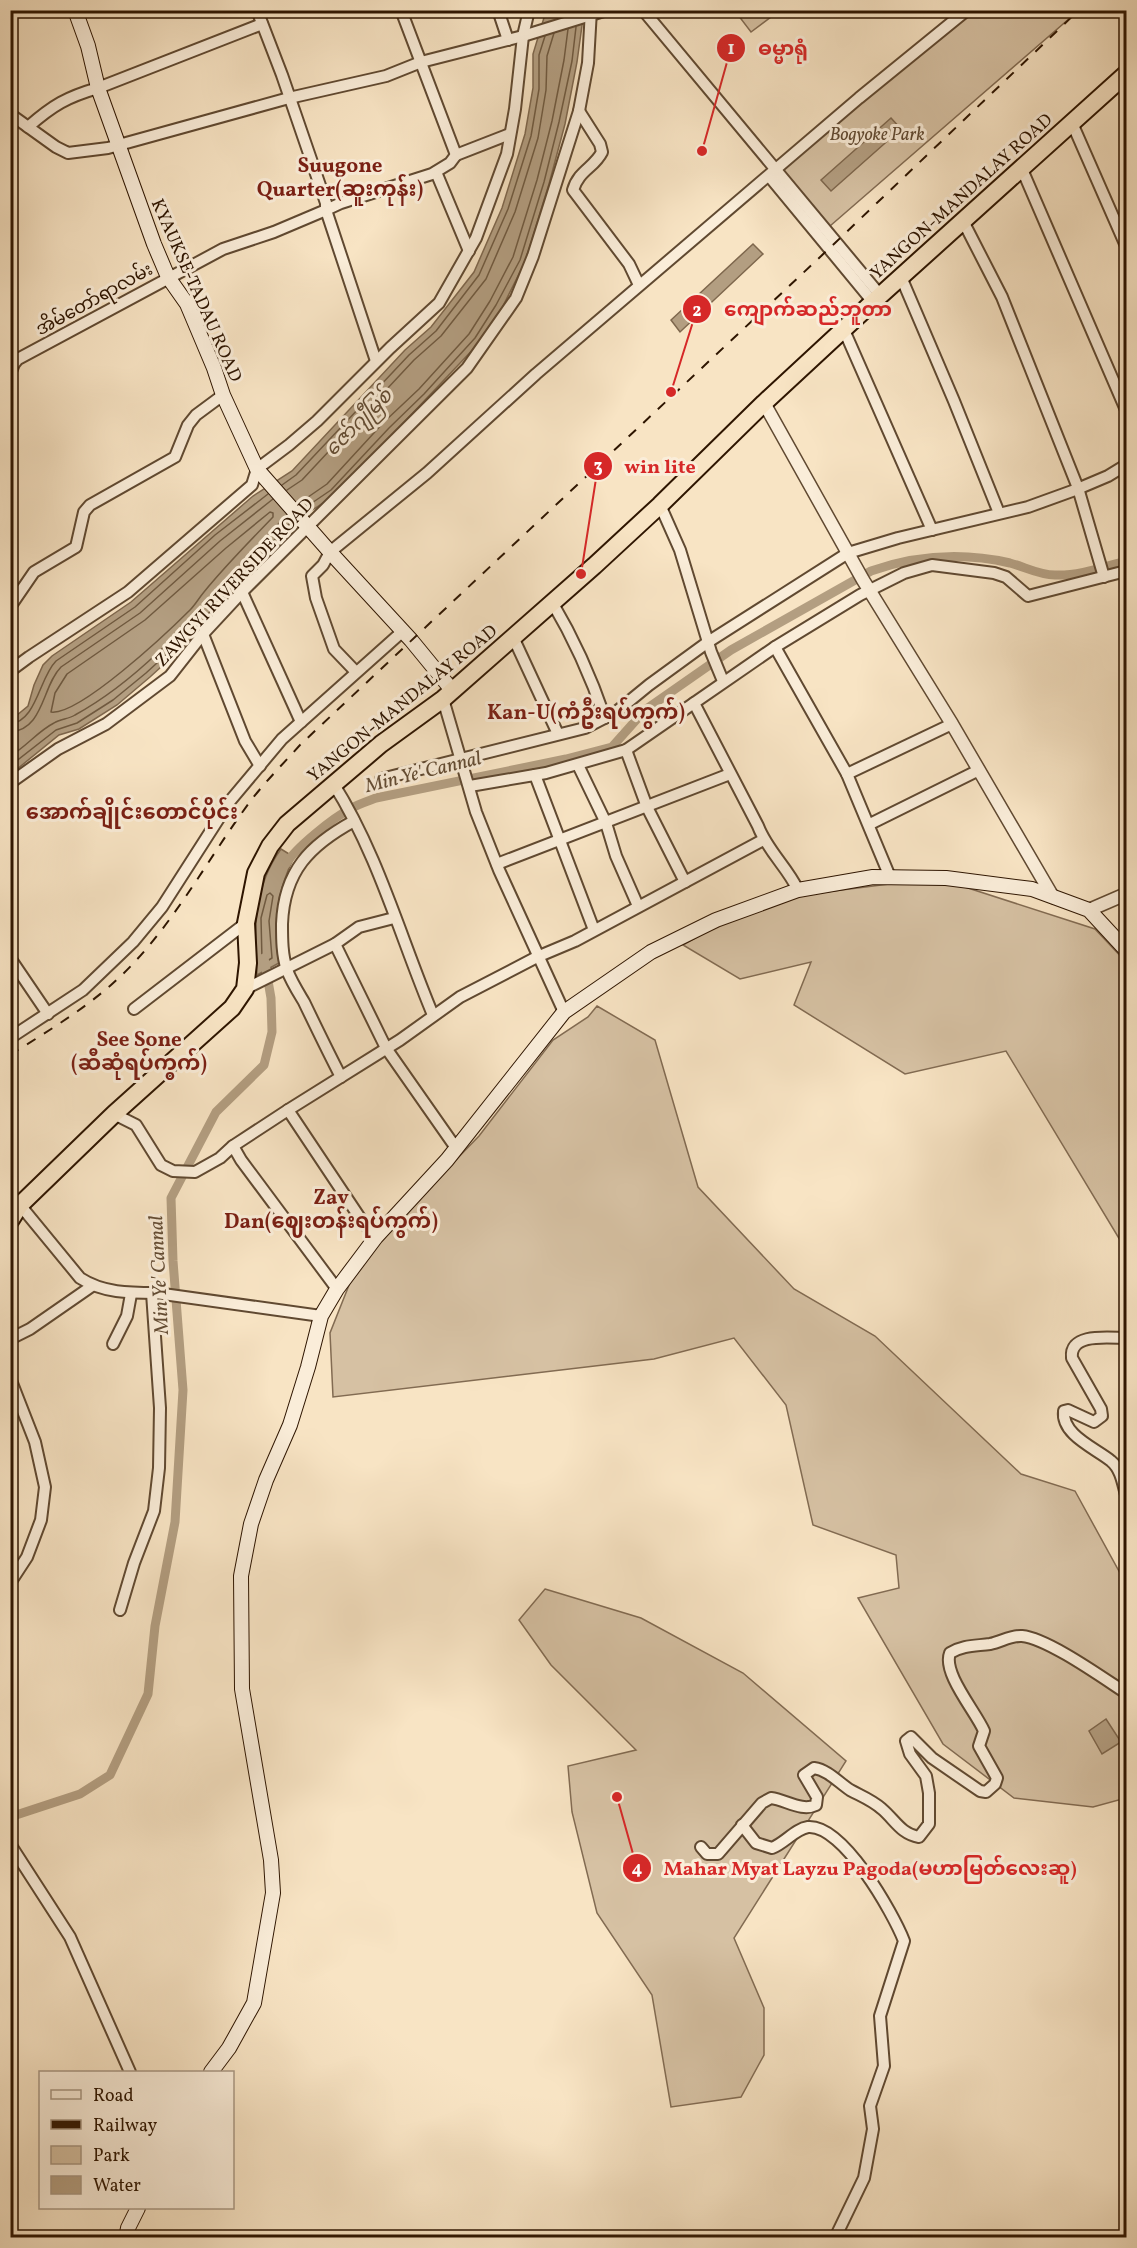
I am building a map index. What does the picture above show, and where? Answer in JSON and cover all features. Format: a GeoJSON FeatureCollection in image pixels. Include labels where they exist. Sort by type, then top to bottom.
{"type":"FeatureCollection","features":[{"type":"Feature","properties":{"kind":"highway","name":"YANGON-MANDALAY ROAD"},"geometry":{"type":"LineString","coordinates":[[10,1221],[20,1206],[114,1114],[232,1008],[250,987],[246,923],[256,873],[270,846],[287,824],[381,744],[448,695],[513,637],[660,505],[876,298],[1126,74]]}},
{"type":"Feature","properties":{"kind":"main road","name":"KYAUKSE-TADAU ROAD"},"geometry":{"type":"LineString","coordinates":[[75,10],[88,46],[98,88],[154,244],[168,277],[187,304],[223,395],[260,473],[403,631],[448,695]]}},
{"type":"Feature","properties":{"kind":"main road"},"geometry":{"type":"LineString","coordinates":[[212,2071],[229,2048],[254,2003],[273,1893],[271,1860],[242,1689],[241,1576],[251,1524],[266,1480],[290,1425],[321,1316],[337,1289],[376,1237],[447,1160],[564,1012],[651,952],[716,920],[798,890],[873,877],[946,878],[1032,889],[1089,910],[1126,950]]}},
{"type":"Feature","properties":{"kind":"main road"},"geometry":{"type":"LineString","coordinates":[[126,2238],[128,2228],[138,2209]]}},
{"type":"Feature","properties":{"kind":"street"},"geometry":{"type":"LineString","coordinates":[[257,10],[326,203],[326,210],[376,361]]}},
{"type":"Feature","properties":{"kind":"street"},"geometry":{"type":"LineString","coordinates":[[401,10],[456,155]]}},
{"type":"Feature","properties":{"kind":"street"},"geometry":{"type":"LineString","coordinates":[[498,10],[508,40]]}},
{"type":"Feature","properties":{"kind":"street"},"geometry":{"type":"LineString","coordinates":[[10,671],[128,592],[252,485],[260,473],[439,303],[476,238],[503,164],[510,134],[523,36],[529,10]]}},
{"type":"Feature","properties":{"kind":"street"},"geometry":{"type":"LineString","coordinates":[[10,114],[68,153],[118,146],[290,98],[386,76],[421,62],[523,36],[591,13],[607,10]]}},
{"type":"Feature","properties":{"kind":"street"},"geometry":{"type":"LineString","coordinates":[[643,10],[773,173],[831,238],[876,298]]}},
{"type":"Feature","properties":{"kind":"street"},"geometry":{"type":"LineString","coordinates":[[356,672],[334,649],[316,598],[312,576],[323,565],[330,552],[427,473],[639,285],[859,98],[967,10]]}},
{"type":"Feature","properties":{"kind":"street","name":"ZAWGYI RIVERSIDE ROAD"},"geometry":{"type":"LineString","coordinates":[[10,783],[58,749],[106,724],[170,676],[203,634],[306,524],[467,368],[516,298],[533,256],[579,111],[588,63],[591,13]]}},
{"type":"Feature","properties":{"kind":"street"},"geometry":{"type":"LineString","coordinates":[[28,127],[52,106],[74,95],[98,88],[262,24]]}},
{"type":"Feature","properties":{"kind":"street"},"geometry":{"type":"LineString","coordinates":[[579,111],[600,144],[602,152],[576,181],[573,190],[629,264],[639,285]]}},
{"type":"Feature","properties":{"kind":"street"},"geometry":{"type":"LineString","coordinates":[[1072,123],[1126,246]]}},
{"type":"Feature","properties":{"kind":"street"},"geometry":{"type":"LineString","coordinates":[[469,251],[436,172],[450,163],[456,155],[510,134]]}},
{"type":"Feature","properties":{"kind":"street"},"geometry":{"type":"LineString","coordinates":[[1021,167],[1126,410]]}},
{"type":"Feature","properties":{"kind":"street","name":"အိမ်တော်ရာလမ်း"},"geometry":{"type":"LineString","coordinates":[[10,374],[18,359],[223,249],[274,232],[341,203],[436,172]]}},
{"type":"Feature","properties":{"kind":"street"},"geometry":{"type":"LineString","coordinates":[[963,221],[1002,297],[1078,488],[1103,572]]}},
{"type":"Feature","properties":{"kind":"street"},"geometry":{"type":"LineString","coordinates":[[901,277],[999,513]]}},
{"type":"Feature","properties":{"kind":"street"},"geometry":{"type":"LineString","coordinates":[[844,330],[932,530]]}},
{"type":"Feature","properties":{"kind":"street"},"geometry":{"type":"LineString","coordinates":[[10,607],[34,572],[76,547],[84,512],[90,505],[175,457],[188,425],[196,415],[223,395]]}},
{"type":"Feature","properties":{"kind":"street"},"geometry":{"type":"LineString","coordinates":[[764,403],[866,585],[952,724],[1053,897]]}},
{"type":"Feature","properties":{"kind":"street"},"geometry":{"type":"LineString","coordinates":[[381,779],[463,764],[558,734],[585,728],[616,712],[650,685],[850,557],[932,530],[1028,507],[1108,476],[1126,465]]}},
{"type":"Feature","properties":{"kind":"street"},"geometry":{"type":"LineString","coordinates":[[660,505],[680,550],[723,681]]}},
{"type":"Feature","properties":{"kind":"street"},"geometry":{"type":"LineString","coordinates":[[469,783],[535,775],[626,750],[723,681],[866,585],[932,564],[994,573],[1006,577],[1028,596],[1103,572],[1126,571]]}},
{"type":"Feature","properties":{"kind":"street"},"geometry":{"type":"LineString","coordinates":[[242,592],[301,722]]}},
{"type":"Feature","properties":{"kind":"street"},"geometry":{"type":"LineString","coordinates":[[552,602],[573,636],[594,684],[605,718]]}},
{"type":"Feature","properties":{"kind":"street"},"geometry":{"type":"LineString","coordinates":[[10,1038],[83,990],[133,942],[162,907],[230,801],[282,739],[403,631]]}},
{"type":"Feature","properties":{"kind":"street"},"geometry":{"type":"LineString","coordinates":[[203,634],[245,741],[260,766]]}},
{"type":"Feature","properties":{"kind":"street"},"geometry":{"type":"LineString","coordinates":[[513,637],[558,734]]}},
{"type":"Feature","properties":{"kind":"street"},"geometry":{"type":"LineString","coordinates":[[775,647],[847,774],[870,824],[890,877]]}},
{"type":"Feature","properties":{"kind":"street"},"geometry":{"type":"LineString","coordinates":[[448,695],[476,812],[537,957],[564,1012]]}},
{"type":"Feature","properties":{"kind":"street"},"geometry":{"type":"LineString","coordinates":[[694,703],[763,840],[791,876],[798,890]]}},
{"type":"Feature","properties":{"kind":"street"},"geometry":{"type":"LineString","coordinates":[[847,774],[952,724]]}},
{"type":"Feature","properties":{"kind":"street"},"geometry":{"type":"LineString","coordinates":[[626,750],[647,807],[685,882]]}},
{"type":"Feature","properties":{"kind":"street"},"geometry":{"type":"LineString","coordinates":[[578,765],[606,824],[616,856],[638,906]]}},
{"type":"Feature","properties":{"kind":"street"},"geometry":{"type":"LineString","coordinates":[[870,824],[979,770]]}},
{"type":"Feature","properties":{"kind":"street"},"geometry":{"type":"LineString","coordinates":[[497,864],[606,824],[730,774]]}},
{"type":"Feature","properties":{"kind":"street"},"geometry":{"type":"LineString","coordinates":[[535,775],[594,930]]}},
{"type":"Feature","properties":{"kind":"street"},"geometry":{"type":"LineString","coordinates":[[333,783],[343,798],[386,892],[394,918],[434,1016]]}},
{"type":"Feature","properties":{"kind":"street"},"geometry":{"type":"LineString","coordinates":[[341,1077],[285,969],[282,940],[283,908],[289,882],[308,853],[351,816]]}},
{"type":"Feature","properties":{"kind":"street"},"geometry":{"type":"LineString","coordinates":[[114,1114],[136,1125],[161,1165],[173,1171],[195,1172],[220,1158],[233,1146],[386,1048],[460,997],[537,957],[574,941],[763,840]]}},
{"type":"Feature","properties":{"kind":"street"},"geometry":{"type":"LineString","coordinates":[[1089,910],[1126,894]]}},
{"type":"Feature","properties":{"kind":"street"},"geometry":{"type":"LineString","coordinates":[[250,987],[335,944],[359,927],[394,918]]}},
{"type":"Feature","properties":{"kind":"street"},"geometry":{"type":"LineString","coordinates":[[134,1009],[246,923]]}},
{"type":"Feature","properties":{"kind":"street"},"geometry":{"type":"LineString","coordinates":[[335,944],[386,1048],[456,1148]]}},
{"type":"Feature","properties":{"kind":"street"},"geometry":{"type":"LineString","coordinates":[[10,958],[48,1014]]}},
{"type":"Feature","properties":{"kind":"street"},"geometry":{"type":"LineString","coordinates":[[288,1110],[362,1221],[376,1237]]}},
{"type":"Feature","properties":{"kind":"street"},"geometry":{"type":"LineString","coordinates":[[233,1146],[337,1289]]}},
{"type":"Feature","properties":{"kind":"street"},"geometry":{"type":"LineString","coordinates":[[20,1206],[80,1278],[92,1286],[131,1294],[154,1293],[206,1299],[321,1316]]}},
{"type":"Feature","properties":{"kind":"street"},"geometry":{"type":"LineString","coordinates":[[10,1339],[30,1329],[92,1286]]}},
{"type":"Feature","properties":{"kind":"street"},"geometry":{"type":"LineString","coordinates":[[120,1610],[153,1512],[159,1468],[160,1408],[154,1293]]}},
{"type":"Feature","properties":{"kind":"street"},"geometry":{"type":"LineString","coordinates":[[113,1344],[127,1316],[131,1294]]}},
{"type":"Feature","properties":{"kind":"street"},"geometry":{"type":"LineString","coordinates":[[1126,1338],[1095,1338],[1073,1346],[1072,1358],[1101,1410],[1102,1416],[1094,1422],[1068,1410],[1064,1411],[1063,1415],[1068,1425],[1086,1445],[1111,1460],[1120,1474],[1126,1495]]}},
{"type":"Feature","properties":{"kind":"street"},"geometry":{"type":"LineString","coordinates":[[10,1378],[35,1442],[45,1487],[41,1520],[27,1557],[10,1582]]}},
{"type":"Feature","properties":{"kind":"street"},"geometry":{"type":"LineString","coordinates":[[701,1847],[707,1854],[718,1854],[762,1803],[771,1798],[799,1807],[809,1808],[816,1805],[817,1797],[804,1775],[814,1768],[821,1769],[849,1789],[872,1801],[906,1833],[919,1837],[929,1824],[929,1793],[926,1776],[907,1748],[906,1741],[911,1737],[932,1758],[980,1791],[986,1792],[991,1789],[997,1778],[979,1746],[984,1731],[962,1693],[950,1663],[950,1653],[959,1648],[990,1644],[1014,1636],[1035,1639],[1126,1693]]}},
{"type":"Feature","properties":{"kind":"street"},"geometry":{"type":"LineString","coordinates":[[742,1825],[756,1843],[772,1848],[802,1829],[810,1827],[830,1836],[858,1862],[870,1879],[887,1906],[904,1941],[880,2016],[884,2066],[870,2106],[873,2129],[864,2178],[835,2238]]}},
{"type":"Feature","properties":{"kind":"street"},"geometry":{"type":"LineString","coordinates":[[10,1844],[70,1937],[129,2071]]}},
{"type":"Feature","properties":{"kind":"green space"},"geometry":{"type":"Polygon","coordinates":[[[735,11],[779,11],[751,32],[735,11]]]}},
{"type":"Feature","properties":{"kind":"green space","name":"Bogyoke Park"},"geometry":{"type":"Polygon","coordinates":[[[966,11],[1078,11],[830,226],[777,170],[966,11]]]}},
{"type":"Feature","properties":{"kind":"green space"},"geometry":{"type":"Polygon","coordinates":[[[937,878],[1095,929],[1126,962],[1126,1250],[1006,1051],[905,1074],[794,1005],[811,962],[740,979],[683,945],[761,900],[937,878]]]}},
{"type":"Feature","properties":{"kind":"green space"},"geometry":{"type":"Polygon","coordinates":[[[597,1006],[655,1040],[698,1187],[794,1289],[875,1336],[1021,1474],[1075,1491],[1126,1584],[1126,1798],[1093,1807],[1014,1798],[943,1744],[858,1598],[899,1588],[896,1555],[813,1525],[786,1405],[734,1338],[654,1359],[333,1397],[330,1333],[359,1260],[479,1136],[553,1040],[588,1017],[597,1006]]]}},
{"type":"Feature","properties":{"kind":"green space"},"geometry":{"type":"Polygon","coordinates":[[[545,1589],[641,1618],[743,1673],[846,1761],[734,1938],[764,2008],[764,2055],[741,2097],[671,2107],[652,1995],[597,1913],[572,1812],[568,1766],[636,1750],[551,1665],[519,1620],[545,1589]]]}},
{"type":"Feature","properties":{"kind":"water","name":"ဇော်ဂျီမြစ်"},"geometry":{"type":"Polygon","coordinates":[[[546,11],[584,11],[565,124],[525,262],[502,308],[480,342],[335,495],[308,513],[207,625],[117,705],[79,729],[59,735],[11,774],[11,720],[28,706],[43,665],[52,656],[131,602],[253,496],[292,471],[405,350],[431,327],[474,272],[502,208],[525,134],[533,88],[533,54],[546,11]]]}},
{"type":"Feature","properties":{"kind":"water"},"geometry":{"type":"Polygon","coordinates":[[[891,118],[901,129],[831,191],[821,180],[891,118]]]}},
{"type":"Feature","properties":{"kind":"water"},"geometry":{"type":"Polygon","coordinates":[[[753,244],[763,254],[680,332],[671,320],[753,244]]]}},
{"type":"Feature","properties":{"kind":"water"},"geometry":{"type":"Polygon","coordinates":[[[281,849],[294,857],[283,883],[276,921],[279,963],[257,975],[257,909],[265,878],[281,849]]]}},
{"type":"Feature","properties":{"kind":"water"},"geometry":{"type":"Polygon","coordinates":[[[1106,1719],[1121,1742],[1102,1754],[1089,1731],[1106,1719]]]}},
{"type":"Feature","properties":{"kind":"waterway","name":"Min Ye' Cannal"},"geometry":{"type":"LineString","coordinates":[[286,864],[306,842],[334,819],[353,807],[376,798],[566,759],[612,747],[645,710],[731,650],[871,571],[905,561],[957,556],[1010,563],[1049,575],[1091,571],[1126,561]]}},
{"type":"Feature","properties":{"kind":"waterway","name":"Min Ye' Cannal"},"geometry":{"type":"LineString","coordinates":[[10,1817],[80,1794],[110,1775],[148,1694],[155,1626],[175,1522],[183,1390],[173,1261],[171,1198],[216,1112],[264,1065],[272,1032],[271,998],[264,958]]}},
{"type":"Feature","properties":{"kind":"railway"},"geometry":{"type":"LineString","coordinates":[[10,1055],[87,1004],[132,965],[151,944],[185,898],[249,803],[300,745],[835,243],[1079,10]]}},
{"type":"Feature","properties":{"kind":"place","name":"ဓမ္မာရုံ"},"geometry":{"type":"Point","coordinates":[702,151]}},
{"type":"Feature","properties":{"kind":"place","name":"ကျောက်ဆည်ဘူတာ"},"geometry":{"type":"Point","coordinates":[671,392]}},
{"type":"Feature","properties":{"kind":"place","name":"win lite"},"geometry":{"type":"Point","coordinates":[581,574]}},
{"type":"Feature","properties":{"kind":"place","name":"Mahar Myat Layzu Pagoda(မဟာမြတ်လေးဆူ)"},"geometry":{"type":"Point","coordinates":[617,1797]}},
{"type":"Feature","properties":{"kind":"district","name":"Suugone Quarter(ဆူးကုန်း)"},"geometry":{"type":"Point","coordinates":[340,177]}},
{"type":"Feature","properties":{"kind":"district","name":"Kan-U(ကံဦးရပ်ကွက်)"},"geometry":{"type":"Point","coordinates":[586,712]}},
{"type":"Feature","properties":{"kind":"district","name":"အောက်ချိုင်းတောင်ပိုင်း"},"geometry":{"type":"Point","coordinates":[132,812]}},
{"type":"Feature","properties":{"kind":"district","name":"See Sone (ဆီဆုံရပ်ကွက်)"},"geometry":{"type":"Point","coordinates":[139,1051]}},
{"type":"Feature","properties":{"kind":"district","name":"Zay Dan(ဈေးတန်းရပ်ကွက်)"},"geometry":{"type":"Point","coordinates":[331,1209]}}]}
